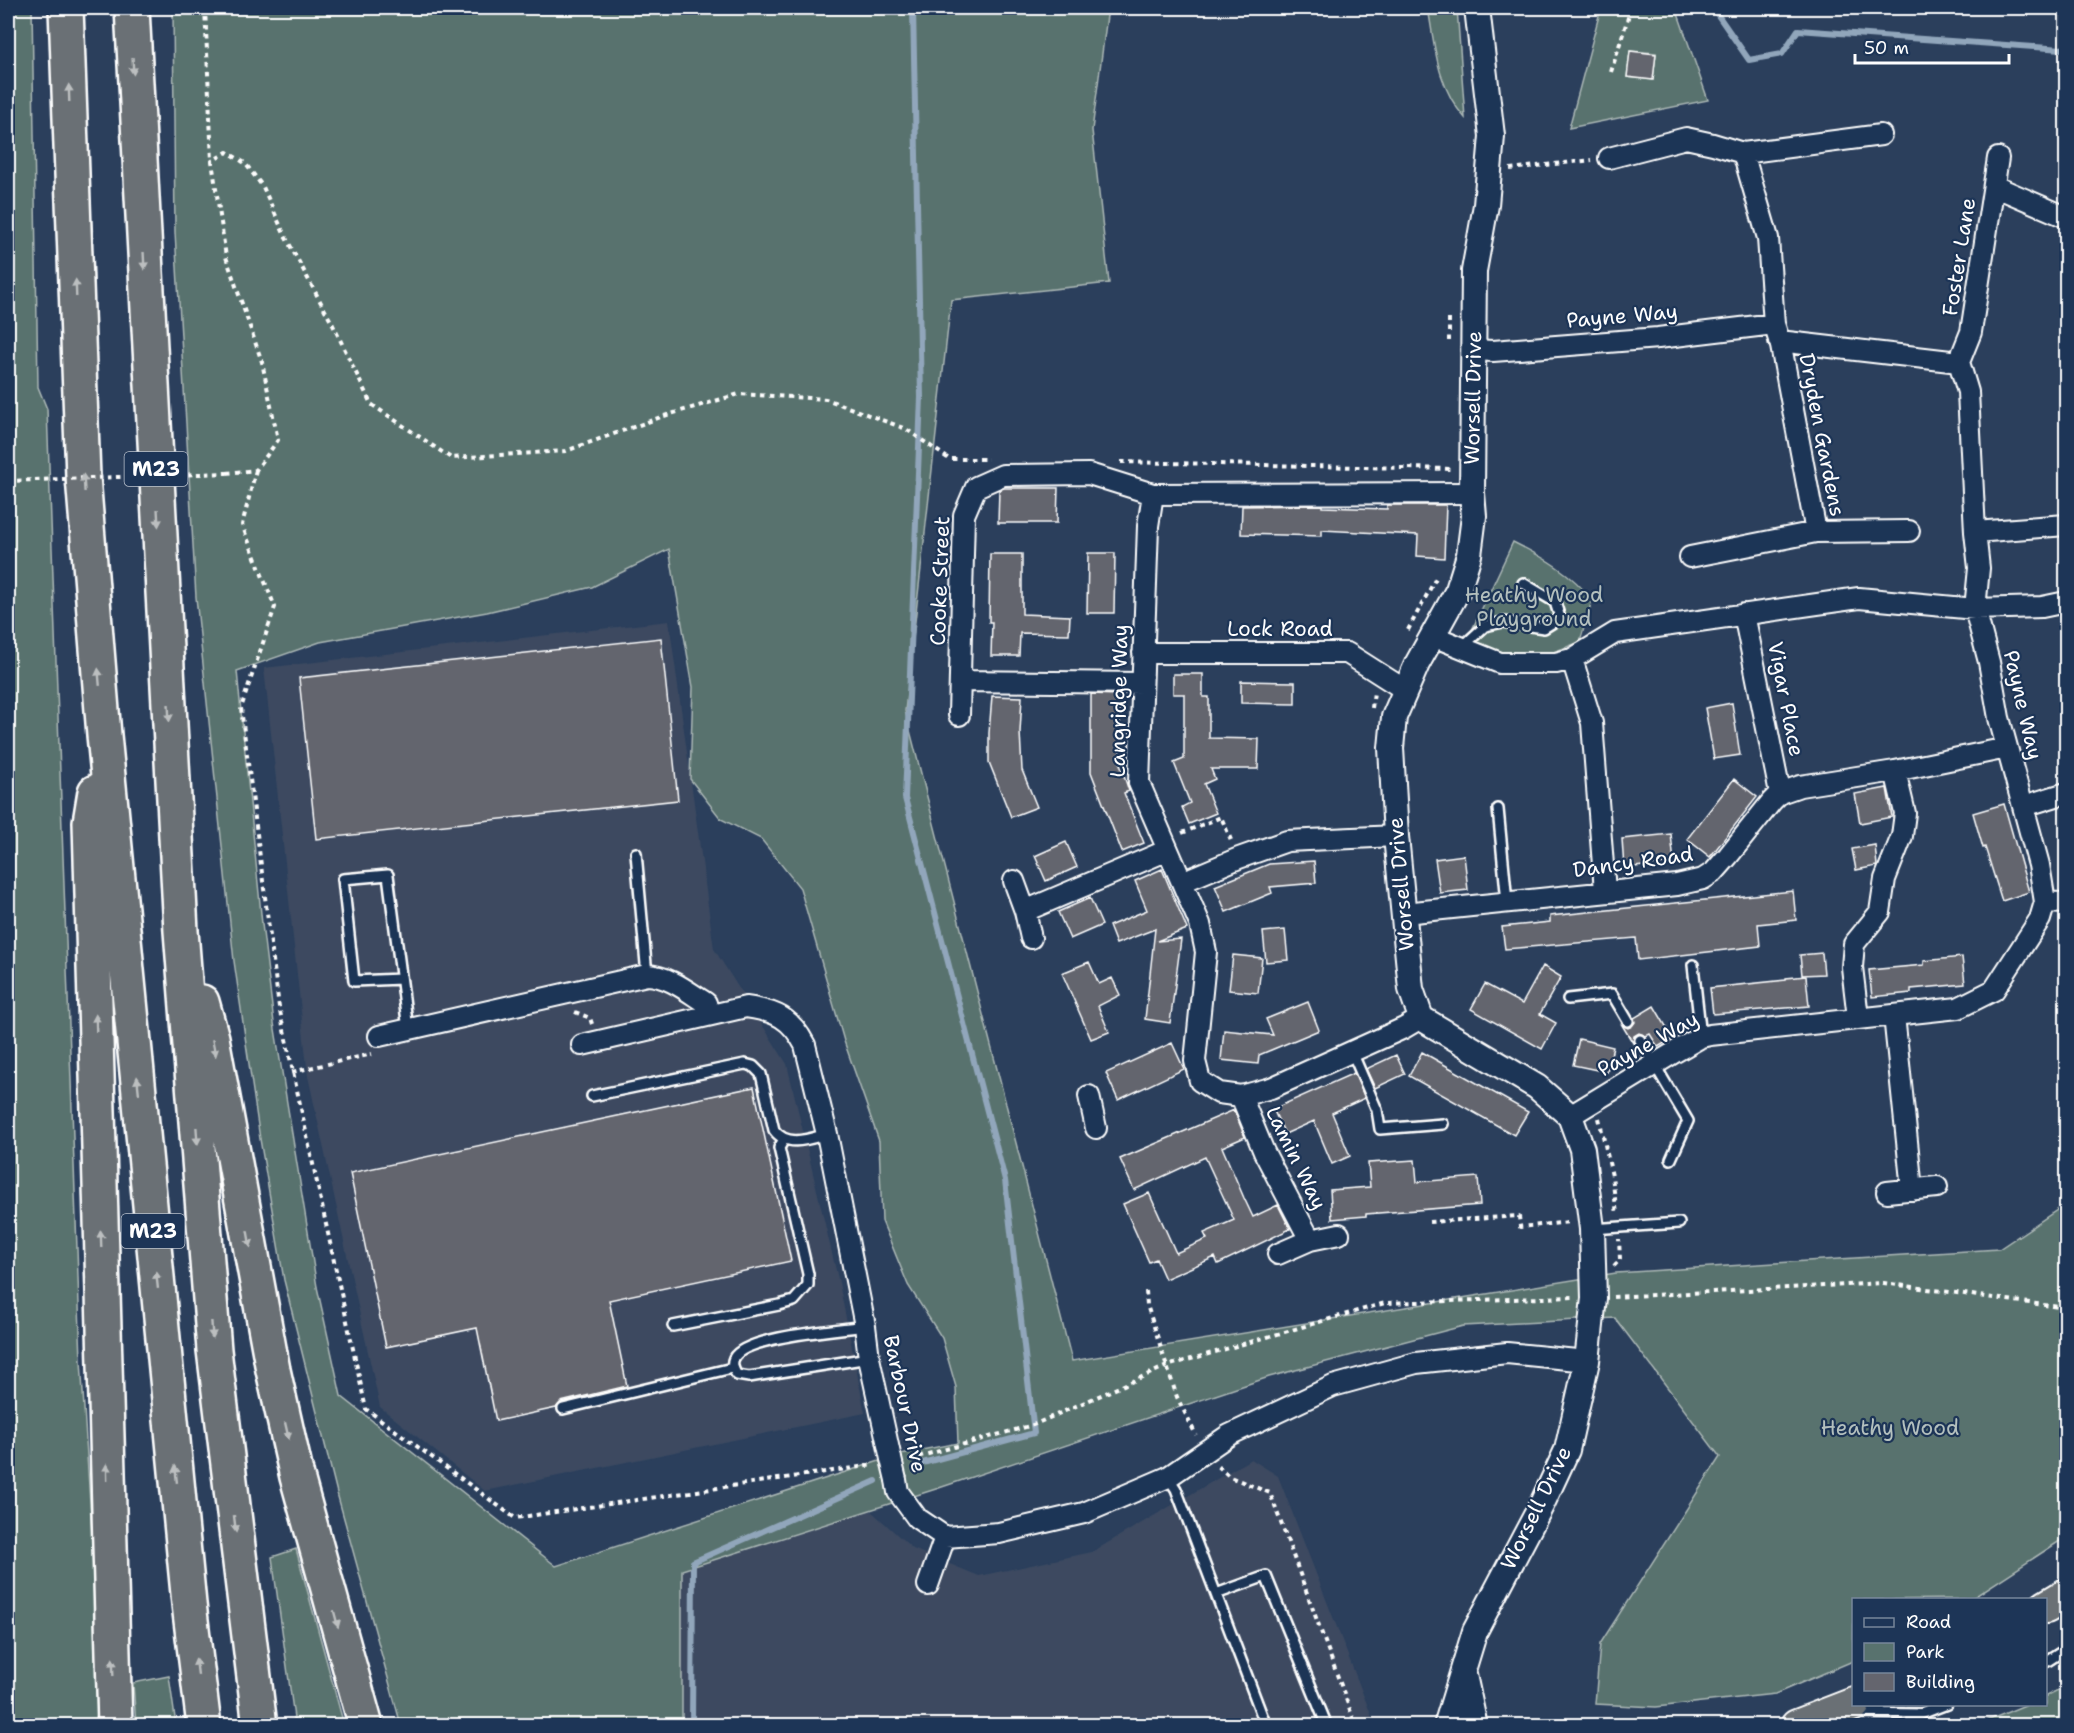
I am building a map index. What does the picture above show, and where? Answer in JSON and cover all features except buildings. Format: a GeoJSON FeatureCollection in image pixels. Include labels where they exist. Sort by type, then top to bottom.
{"type":"FeatureCollection","features":[{"type":"Feature","properties":{"kind":"highway","name":"M23"},"geometry":{"type":"LineString","coordinates":[[66,8],[83,477],[104,735],[189,1604],[204,1725]]}},
{"type":"Feature","properties":{"kind":"highway","name":"M23"},"geometry":{"type":"LineString","coordinates":[[132,8],[181,931],[214,1350],[260,1725]]}},
{"type":"Feature","properties":{"kind":"highway","name":"M23"},"geometry":{"type":"LineString","coordinates":[[104,735],[90,822],[114,1725]]}},
{"type":"Feature","properties":{"kind":"highway","name":"M23"},"geometry":{"type":"LineString","coordinates":[[181,931],[212,1038],[273,1370],[297,1477],[366,1725]]}},
{"type":"Feature","properties":{"kind":"highway"},"geometry":{"type":"LineString","coordinates":[[2047,1606],[2067,1595]]}},
{"type":"Feature","properties":{"kind":"highway"},"geometry":{"type":"LineString","coordinates":[[1797,1725],[1845,1708]]}},
{"type":"Feature","properties":{"kind":"street","name":"Worsell Drive"},"geometry":{"type":"LineString","coordinates":[[1446,1725],[1475,1631],[1541,1506],[1567,1450],[1587,1361],[1594,1298],[1592,1229],[1582,1149],[1580,1110],[1421,1018],[1411,989],[1396,836],[1390,748],[1394,717],[1432,636],[1458,590],[1469,555],[1474,516],[1472,493],[1474,271],[1486,205],[1492,136],[1477,8]]}},
{"type":"Feature","properties":{"kind":"street"},"geometry":{"type":"LineString","coordinates":[[1609,158],[1686,138],[1743,153],[1881,135]]}},
{"type":"Feature","properties":{"kind":"street","name":"Dryden Gardens"},"geometry":{"type":"LineString","coordinates":[[1743,153],[1768,238],[1778,337],[1816,532]]}},
{"type":"Feature","properties":{"kind":"street","name":"Foster Lane"},"geometry":{"type":"LineString","coordinates":[[1959,362],[1971,332],[1998,158]]}},
{"type":"Feature","properties":{"kind":"street"},"geometry":{"type":"LineString","coordinates":[[1994,186],[2067,217]]}},
{"type":"Feature","properties":{"kind":"street","name":"Payne Way"},"geometry":{"type":"LineString","coordinates":[[1474,350],[1493,351],[1658,338],[1778,337],[1959,362],[1968,393],[1979,568],[1975,609],[1989,662],[1999,718],[2038,865],[2044,902],[2040,919],[1994,990],[1958,1008],[1753,1029],[1701,1037],[1580,1110]]}},
{"type":"Feature","properties":{"kind":"street","name":"Cooke Street"},"geometry":{"type":"LineString","coordinates":[[959,714],[963,515],[975,487],[1003,475],[1089,474],[1153,494]]}},
{"type":"Feature","properties":{"kind":"street"},"geometry":{"type":"LineString","coordinates":[[1153,494],[1472,493]]}},
{"type":"Feature","properties":{"kind":"street","name":"Langridge Way"},"geometry":{"type":"LineString","coordinates":[[1153,494],[1148,526],[1139,783],[1200,924],[1206,952],[1195,1061],[1200,1081],[1219,1094],[1241,1096],[1271,1088],[1404,1028],[1421,1018]]}},
{"type":"Feature","properties":{"kind":"street"},"geometry":{"type":"LineString","coordinates":[[1975,532],[2067,525]]}},
{"type":"Feature","properties":{"kind":"street"},"geometry":{"type":"LineString","coordinates":[[1689,557],[1816,532],[1909,531]]}},
{"type":"Feature","properties":{"kind":"street","name":"Vigar Place"},"geometry":{"type":"LineString","coordinates":[[1572,659],[1615,633],[1859,598],[1975,609],[2042,607],[2067,602]]}},
{"type":"Feature","properties":{"kind":"street","name":"Vigar Place"},"geometry":{"type":"LineString","coordinates":[[1744,614],[1780,793]]}},
{"type":"Feature","properties":{"kind":"street"},"geometry":{"type":"LineString","coordinates":[[1432,636],[1500,663],[1556,663],[1572,659],[1592,723],[1605,891]]}},
{"type":"Feature","properties":{"kind":"street","name":"Lock Road"},"geometry":{"type":"LineString","coordinates":[[1143,653],[1347,653],[1405,690]]}},
{"type":"Feature","properties":{"kind":"street"},"geometry":{"type":"LineString","coordinates":[[960,681],[1141,683]]}},
{"type":"Feature","properties":{"kind":"street"},"geometry":{"type":"LineString","coordinates":[[1780,793],[1800,786],[1895,771],[2007,748]]}},
{"type":"Feature","properties":{"kind":"street"},"geometry":{"type":"LineString","coordinates":[[1858,1018],[1851,967],[1854,944],[1880,912],[1885,879],[1902,836],[1905,813],[1895,771]]}},
{"type":"Feature","properties":{"kind":"street","name":"Dancy Road"},"geometry":{"type":"LineString","coordinates":[[1404,913],[1677,885],[1703,879],[1714,872],[1780,793]]}},
{"type":"Feature","properties":{"kind":"street"},"geometry":{"type":"LineString","coordinates":[[2024,806],[2067,793]]}},
{"type":"Feature","properties":{"kind":"street"},"geometry":{"type":"LineString","coordinates":[[1182,882],[1287,841],[1396,836]]}},
{"type":"Feature","properties":{"kind":"street"},"geometry":{"type":"LineString","coordinates":[[1025,911],[1165,842]]}},
{"type":"Feature","properties":{"kind":"street"},"geometry":{"type":"LineString","coordinates":[[1014,882],[1025,911],[1031,938]]}},
{"type":"Feature","properties":{"kind":"street"},"geometry":{"type":"LineString","coordinates":[[2044,902],[2067,903]]}},
{"type":"Feature","properties":{"kind":"street"},"geometry":{"type":"LineString","coordinates":[[379,1036],[647,975],[656,975],[673,982],[706,1003],[710,1016]]}},
{"type":"Feature","properties":{"kind":"street","name":"Barbour Drive"},"geometry":{"type":"LineString","coordinates":[[582,1045],[746,1008],[779,1014],[799,1033],[806,1045],[827,1134],[865,1326],[869,1358],[898,1492],[917,1518],[945,1537]]}},
{"type":"Feature","properties":{"kind":"street"},"geometry":{"type":"LineString","coordinates":[[1893,1014],[1912,1190]]}},
{"type":"Feature","properties":{"kind":"street"},"geometry":{"type":"LineString","coordinates":[[1089,1096],[1096,1128]]}},
{"type":"Feature","properties":{"kind":"street","name":"Lamin Way"},"geometry":{"type":"LineString","coordinates":[[1241,1096],[1264,1152],[1310,1240]]}},
{"type":"Feature","properties":{"kind":"street"},"geometry":{"type":"LineString","coordinates":[[1887,1192],[1937,1187]]}},
{"type":"Feature","properties":{"kind":"street","name":"Lamin Way"},"geometry":{"type":"LineString","coordinates":[[1278,1254],[1310,1240],[1338,1234]]}},
{"type":"Feature","properties":{"kind":"street"},"geometry":{"type":"LineString","coordinates":[[928,1586],[945,1537],[999,1533],[1084,1513],[1168,1477],[1229,1435],[1333,1386],[1416,1363],[1507,1353],[1587,1361]]}},
{"type":"Feature","properties":{"kind":"street","name":"Worsell Drive"},"geometry":{"type":"LineString","coordinates":[[1463,1669],[1475,1725]]}},
{"type":"Feature","properties":{"kind":"lane"},"geometry":{"type":"LineString","coordinates":[[1460,649],[1485,626],[1503,622],[1544,628],[1560,618],[1555,602],[1523,583]]}},
{"type":"Feature","properties":{"kind":"lane"},"geometry":{"type":"LineString","coordinates":[[1498,809],[1507,902]]}},
{"type":"Feature","properties":{"kind":"lane"},"geometry":{"type":"LineString","coordinates":[[636,853],[647,975]]}},
{"type":"Feature","properties":{"kind":"lane"},"geometry":{"type":"LineString","coordinates":[[401,979],[354,981],[344,879],[388,875],[408,1029]]}},
{"type":"Feature","properties":{"kind":"lane"},"geometry":{"type":"LineString","coordinates":[[1693,965],[1701,1037]]}},
{"type":"Feature","properties":{"kind":"lane"},"geometry":{"type":"LineString","coordinates":[[1568,999],[1612,994],[1628,1021]]}},
{"type":"Feature","properties":{"kind":"lane"},"geometry":{"type":"LineString","coordinates":[[1640,1040],[1688,1121],[1671,1160]]}},
{"type":"Feature","properties":{"kind":"lane"},"geometry":{"type":"LineString","coordinates":[[1352,1052],[1377,1110],[1380,1129],[1443,1124]]}},
{"type":"Feature","properties":{"kind":"lane"},"geometry":{"type":"LineString","coordinates":[[592,1096],[745,1064],[753,1066],[761,1074],[774,1130],[784,1139],[798,1141],[827,1134]]}},
{"type":"Feature","properties":{"kind":"lane"},"geometry":{"type":"LineString","coordinates":[[674,1326],[794,1301],[808,1286],[808,1274],[779,1148],[784,1139]]}},
{"type":"Feature","properties":{"kind":"lane"},"geometry":{"type":"LineString","coordinates":[[1592,1229],[1679,1222]]}},
{"type":"Feature","properties":{"kind":"lane"},"geometry":{"type":"LineString","coordinates":[[865,1326],[792,1336],[752,1345],[740,1351],[734,1358],[732,1368],[737,1375],[749,1377],[869,1358]]}},
{"type":"Feature","properties":{"kind":"lane"},"geometry":{"type":"LineString","coordinates":[[563,1409],[732,1368]]}},
{"type":"Feature","properties":{"kind":"lane"},"geometry":{"type":"LineString","coordinates":[[1168,1477],[1176,1489],[1266,1725]]}},
{"type":"Feature","properties":{"kind":"lane"},"geometry":{"type":"LineString","coordinates":[[1216,1594],[1266,1576],[1327,1725]]}},
{"type":"Feature","properties":{"kind":"lane"},"geometry":{"type":"LineString","coordinates":[[2047,1661],[2067,1649]]}},
{"type":"Feature","properties":{"kind":"lane"},"geometry":{"type":"LineString","coordinates":[[1845,1708],[1921,1714],[1942,1706]]}},
{"type":"Feature","properties":{"kind":"path"},"geometry":{"type":"LineString","coordinates":[[205,8],[212,161],[226,256],[262,362],[278,440],[256,470],[242,525],[275,607],[242,708],[279,1007],[366,1409],[515,1518],[892,1466],[1033,1425],[1167,1365],[1385,1303],[1578,1297],[1574,1290]]}},
{"type":"Feature","properties":{"kind":"path"},"geometry":{"type":"LineString","coordinates":[[1611,72],[1630,8]]}},
{"type":"Feature","properties":{"kind":"path"},"geometry":{"type":"LineString","coordinates":[[212,161],[227,152],[245,163],[263,188],[371,404],[451,458],[566,451],[664,416],[739,394],[826,399],[906,429],[949,459],[996,460]]}},
{"type":"Feature","properties":{"kind":"path"},"geometry":{"type":"LineString","coordinates":[[1503,170],[1609,158]]}},
{"type":"Feature","properties":{"kind":"path"},"geometry":{"type":"LineString","coordinates":[[1449,348],[1450,315]]}},
{"type":"Feature","properties":{"kind":"path"},"geometry":{"type":"LineString","coordinates":[[1113,462],[1453,470],[1452,458]]}},
{"type":"Feature","properties":{"kind":"path"},"geometry":{"type":"LineString","coordinates":[[8,482],[256,470]]}},
{"type":"Feature","properties":{"kind":"path"},"geometry":{"type":"LineString","coordinates":[[1404,636],[1442,567]]}},
{"type":"Feature","properties":{"kind":"path"},"geometry":{"type":"LineString","coordinates":[[1371,714],[1374,693],[1383,676]]}},
{"type":"Feature","properties":{"kind":"path"},"geometry":{"type":"LineString","coordinates":[[1165,842],[1170,829],[1173,837],[1221,817],[1239,858]]}},
{"type":"Feature","properties":{"kind":"path"},"geometry":{"type":"LineString","coordinates":[[1580,1110],[1600,1120],[1612,1176],[1620,1259],[1611,1270]]}},
{"type":"Feature","properties":{"kind":"path"},"geometry":{"type":"LineString","coordinates":[[1429,1222],[1519,1216],[1520,1227],[1572,1222],[1570,1211]]}},
{"type":"Feature","properties":{"kind":"path"},"geometry":{"type":"LineString","coordinates":[[1611,1288],[1611,1297],[1884,1282],[2067,1308]]}},
{"type":"Feature","properties":{"kind":"path"},"geometry":{"type":"LineString","coordinates":[[1146,1291],[1148,1305],[1177,1397],[1197,1438]]}},
{"type":"Feature","properties":{"kind":"path"},"geometry":{"type":"LineString","coordinates":[[1215,1463],[1230,1477],[1270,1493],[1356,1725]]}},
{"type":"Feature","properties":{"kind":"shaded area"},"geometry":{"type":"Polygon","coordinates":[[[669,621],[714,949],[787,1064],[839,1283],[865,1413],[485,1491],[380,1407],[308,1076],[264,668],[669,621]]]}},
{"type":"Feature","properties":{"kind":"shaded area"},"geometry":{"type":"Polygon","coordinates":[[[1251,1459],[1278,1476],[1375,1725],[682,1725],[682,1570],[870,1510],[913,1549],[979,1576],[1092,1552],[1251,1459]]]}},
{"type":"Feature","properties":{"kind":"green space"},"geometry":{"type":"Polygon","coordinates":[[[8,8],[32,8],[38,387],[47,409],[81,1361],[99,1644],[100,1725],[8,1726],[8,8]]]}},
{"type":"Feature","properties":{"kind":"green space","name":"Heathy Wood"},"geometry":{"type":"Polygon","coordinates":[[[173,8],[1108,8],[1092,130],[1109,283],[951,300],[905,711],[1072,1361],[1616,1273],[1999,1249],[2066,1204],[2066,1537],[1973,1598],[1852,1598],[1852,1661],[1775,1694],[1656,1707],[1595,1704],[1600,1644],[1720,1457],[1615,1318],[1463,1326],[1269,1377],[939,1488],[682,1570],[682,1725],[401,1725],[337,1493],[284,1280],[260,1139],[234,961],[196,597],[175,232],[173,8]],[[669,549],[592,587],[487,612],[320,642],[237,671],[274,1023],[317,1287],[341,1396],[556,1566],[901,1454],[958,1443],[956,1387],[942,1338],[908,1285],[882,1221],[879,1141],[844,1041],[800,888],[761,839],[721,819],[690,779],[693,687],[669,549]]]}},
{"type":"Feature","properties":{"kind":"green space"},"geometry":{"type":"Polygon","coordinates":[[[1428,8],[1457,8],[1465,118],[1448,93],[1443,80],[1435,52],[1428,8]]]}},
{"type":"Feature","properties":{"kind":"green space"},"geometry":{"type":"Polygon","coordinates":[[[1601,8],[1676,8],[1708,100],[1569,128],[1601,8]],[[1630,51],[1627,77],[1653,80],[1656,53],[1630,51]]]}},
{"type":"Feature","properties":{"kind":"green space","name":"Heathy Wood Playground"},"geometry":{"type":"Polygon","coordinates":[[[1513,542],[1566,574],[1592,600],[1580,642],[1548,654],[1509,654],[1470,644],[1471,632],[1513,542]]]}},
{"type":"Feature","properties":{"kind":"green space"},"geometry":{"type":"Polygon","coordinates":[[[296,1549],[344,1725],[295,1725],[272,1557],[296,1549]]]}},
{"type":"Feature","properties":{"kind":"green space"},"geometry":{"type":"Polygon","coordinates":[[[169,1676],[176,1725],[136,1725],[133,1683],[169,1676]]]}},
{"type":"Feature","properties":{"kind":"green space"},"geometry":{"type":"Polygon","coordinates":[[[2066,1686],[2066,1725],[1977,1725],[2023,1706],[2047,1706],[2047,1696],[2066,1686]]]}},
{"type":"Feature","properties":{"kind":"waterway"},"geometry":{"type":"LineString","coordinates":[[913,8],[921,397],[905,798],[1005,1180],[1034,1433],[919,1464]]}},
{"type":"Feature","properties":{"kind":"waterway"},"geometry":{"type":"LineString","coordinates":[[1713,8],[1749,60],[1782,54],[1798,30],[2062,49],[2066,47]]}},
{"type":"Feature","properties":{"kind":"waterway"},"geometry":{"type":"LineString","coordinates":[[692,1726],[693,1562],[876,1481]]}}]}
